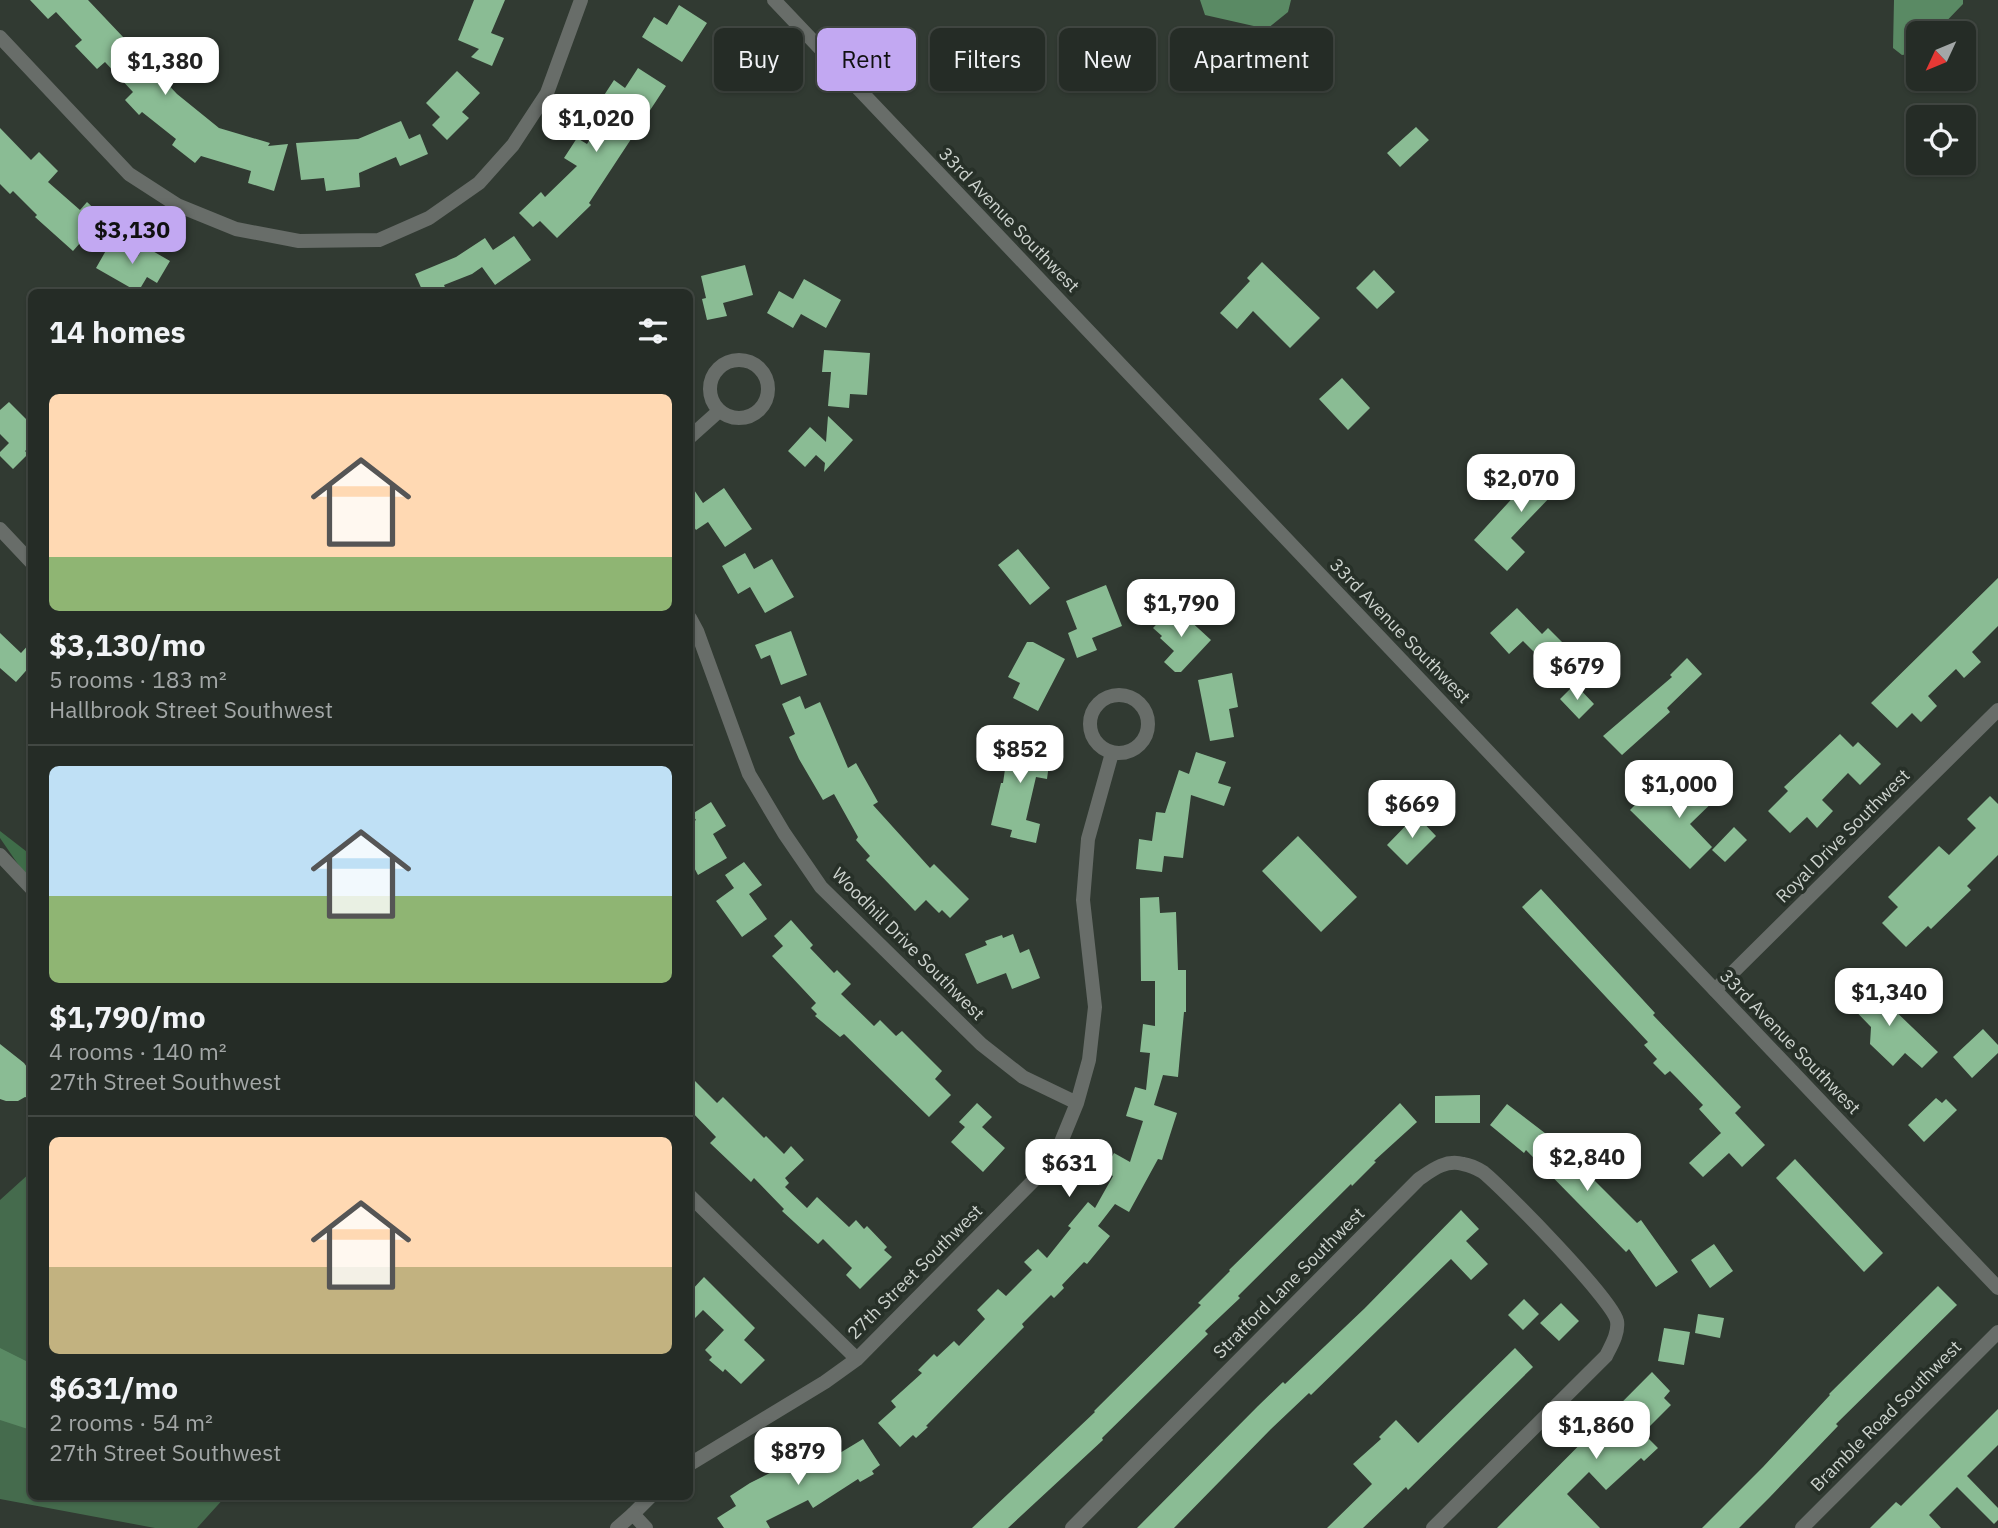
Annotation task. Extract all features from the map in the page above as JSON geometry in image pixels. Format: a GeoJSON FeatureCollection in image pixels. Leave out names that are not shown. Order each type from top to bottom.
{"type":"FeatureCollection","features":[{"type":"Feature","properties":{"kind":"street"},"geometry":{"type":"LineString","coordinates":[[0,37],[129,174],[177,205],[236,229],[299,241],[379,240],[429,218],[479,183],[513,145],[547,93],[581,0]]}},
{"type":"Feature","properties":{"kind":"street","name":"33rd Avenue Southwest"},"geometry":{"type":"LineString","coordinates":[[774,0],[1998,1288]]}},
{"type":"Feature","properties":{"kind":"street"},"geometry":{"type":"LineString","coordinates":[[734,360],[752,363],[760,368],[769,386],[764,405],[757,413],[738,419],[719,411],[710,395],[710,386],[718,369],[734,360]]}},
{"type":"Feature","properties":{"kind":"street"},"geometry":{"type":"LineString","coordinates":[[693,434],[719,411]]}},
{"type":"Feature","properties":{"kind":"street"},"geometry":{"type":"LineString","coordinates":[[0,529],[28,559]]}},
{"type":"Feature","properties":{"kind":"street","name":"Woodhill Drive Southwest"},"geometry":{"type":"LineString","coordinates":[[693,624],[749,774],[784,833],[821,887],[981,1044],[1023,1077],[1077,1103]]}},
{"type":"Feature","properties":{"kind":"street"},"geometry":{"type":"LineString","coordinates":[[1126,695],[1136,699],[1148,716],[1146,736],[1132,751],[1112,753],[1103,749],[1091,735],[1090,716],[1094,708],[1108,696],[1126,695]]}},
{"type":"Feature","properties":{"kind":"street","name":"Royal Drive Southwest"},"geometry":{"type":"LineString","coordinates":[[1715,990],[1998,710]]}},
{"type":"Feature","properties":{"kind":"street","name":"27th Street Southwest"},"geometry":{"type":"LineString","coordinates":[[693,1462],[825,1382],[857,1359],[1035,1179],[1059,1147],[1077,1103],[1089,1060],[1095,1007],[1083,900],[1088,839],[1112,753]]}},
{"type":"Feature","properties":{"kind":"street"},"geometry":{"type":"LineString","coordinates":[[0,855],[28,885]]}},
{"type":"Feature","properties":{"kind":"street","name":"Stratford Lane Southwest"},"geometry":{"type":"LineString","coordinates":[[1072,1528],[1419,1179],[1440,1165],[1460,1163],[1481,1171],[1602,1294],[1617,1320],[1615,1339],[1606,1356],[1433,1528]]}},
{"type":"Feature","properties":{"kind":"street"},"geometry":{"type":"LineString","coordinates":[[693,1199],[857,1359]]}},
{"type":"Feature","properties":{"kind":"street","name":"Bramble Road Southwest"},"geometry":{"type":"LineString","coordinates":[[1802,1528],[1998,1332]]}},
{"type":"Feature","properties":{"kind":"street"},"geometry":{"type":"LineString","coordinates":[[617,1528],[646,1500]]}},
{"type":"Feature","properties":{"kind":"street"},"geometry":{"type":"LineString","coordinates":[[633,1514],[646,1528]]}},
{"type":"Feature","properties":{"kind":"shaded area"},"geometry":{"type":"Polygon","coordinates":[[[1200,0],[1291,0],[1288,12],[1268,28],[1205,15],[1200,0]]]}},
{"type":"Feature","properties":{"kind":"shaded area"},"geometry":{"type":"Polygon","coordinates":[[[1894,0],[1963,0],[1963,4],[1947,21],[1906,21],[1906,54],[1902,55],[1893,48],[1894,0]]]}},
{"type":"Feature","properties":{"kind":"shaded area"},"geometry":{"type":"Polygon","coordinates":[[[0,831],[28,853],[28,879],[0,838],[0,831]]]}},
{"type":"Feature","properties":{"kind":"shaded area"},"geometry":{"type":"Polygon","coordinates":[[[28,1175],[28,1500],[222,1500],[197,1528],[155,1528],[0,1499],[0,1200],[28,1175]]]}},
{"type":"Feature","properties":{"kind":"shaded area"},"geometry":{"type":"Polygon","coordinates":[[[0,1348],[28,1365],[28,1429],[0,1420],[0,1348]]]}},
{"type":"Feature","properties":{"kind":"building"},"geometry":{"type":"Polygon","coordinates":[[[30,0],[88,0],[177,94],[219,128],[270,143],[268,146],[288,144],[274,191],[248,183],[251,171],[201,156],[195,163],[172,145],[176,139],[142,112],[139,115],[125,100],[133,92],[105,62],[97,69],[75,46],[82,40],[56,12],[48,19],[30,0]]]}},
{"type":"Feature","properties":{"kind":"building"},"geometry":{"type":"Polygon","coordinates":[[[474,0],[505,0],[491,33],[504,38],[492,66],[471,57],[479,49],[458,40],[474,0]]]}},
{"type":"Feature","properties":{"kind":"building"},"geometry":{"type":"Polygon","coordinates":[[[679,5],[707,23],[682,62],[642,37],[654,17],[667,25],[679,5]]]}},
{"type":"Feature","properties":{"kind":"building"},"geometry":{"type":"Polygon","coordinates":[[[638,68],[666,86],[589,203],[591,205],[557,238],[540,221],[533,227],[519,213],[541,192],[545,197],[577,166],[564,158],[577,138],[587,144],[607,113],[597,106],[614,80],[625,88],[638,68]]]}},
{"type":"Feature","properties":{"kind":"building"},"geometry":{"type":"Polygon","coordinates":[[[457,71],[480,93],[462,112],[469,118],[447,140],[432,125],[440,117],[426,103],[457,71]]]}},
{"type":"Feature","properties":{"kind":"building"},"geometry":{"type":"Polygon","coordinates":[[[401,121],[409,139],[420,134],[428,154],[400,166],[396,157],[359,173],[360,187],[326,191],[324,178],[301,180],[296,143],[358,139],[401,121]]]}},
{"type":"Feature","properties":{"kind":"building"},"geometry":{"type":"Polygon","coordinates":[[[1416,127],[1429,140],[1400,167],[1387,153],[1416,127]]]}},
{"type":"Feature","properties":{"kind":"building"},"geometry":{"type":"Polygon","coordinates":[[[0,128],[31,160],[39,152],[58,171],[48,182],[80,210],[87,202],[103,217],[73,251],[35,217],[37,215],[13,191],[10,194],[0,184],[0,128]]]}},
{"type":"Feature","properties":{"kind":"building"},"geometry":{"type":"Polygon","coordinates":[[[514,236],[531,260],[495,285],[482,267],[444,285],[446,289],[422,289],[415,274],[456,257],[485,238],[493,250],[514,236]]]}},
{"type":"Feature","properties":{"kind":"building"},"geometry":{"type":"Polygon","coordinates":[[[112,240],[138,256],[144,246],[170,261],[157,283],[147,277],[140,289],[133,289],[96,268],[112,240]]]}},
{"type":"Feature","properties":{"kind":"building"},"geometry":{"type":"Polygon","coordinates":[[[1262,262],[1320,318],[1290,348],[1253,311],[1237,329],[1220,313],[1250,281],[1247,278],[1262,262]]]}},
{"type":"Feature","properties":{"kind":"building"},"geometry":{"type":"Polygon","coordinates":[[[745,265],[753,295],[723,303],[727,316],[707,320],[702,299],[706,298],[701,276],[745,265]]]}},
{"type":"Feature","properties":{"kind":"building"},"geometry":{"type":"Polygon","coordinates":[[[1374,270],[1395,292],[1377,309],[1356,288],[1374,270]]]}},
{"type":"Feature","properties":{"kind":"building"},"geometry":{"type":"Polygon","coordinates":[[[804,279],[841,300],[826,328],[801,314],[793,328],[767,313],[779,291],[793,299],[804,279]]]}},
{"type":"Feature","properties":{"kind":"building"},"geometry":{"type":"Polygon","coordinates":[[[824,350],[870,353],[867,395],[850,394],[849,408],[828,406],[831,372],[822,372],[824,350]]]}},
{"type":"Feature","properties":{"kind":"building"},"geometry":{"type":"Polygon","coordinates":[[[1342,378],[1370,408],[1348,430],[1319,399],[1342,378]]]}},
{"type":"Feature","properties":{"kind":"building"},"geometry":{"type":"Polygon","coordinates":[[[9,402],[28,421],[28,448],[25,451],[28,454],[13,469],[0,456],[0,452],[9,443],[0,434],[0,410],[9,402]]]}},
{"type":"Feature","properties":{"kind":"building"},"geometry":{"type":"Polygon","coordinates":[[[828,416],[853,440],[824,472],[825,463],[816,455],[805,467],[788,451],[810,427],[826,442],[828,416]]]}},
{"type":"Feature","properties":{"kind":"building"},"geometry":{"type":"Polygon","coordinates":[[[1555,456],[1573,473],[1511,538],[1525,552],[1507,571],[1474,540],[1555,456]]]}},
{"type":"Feature","properties":{"kind":"building"},"geometry":{"type":"Polygon","coordinates":[[[693,488],[703,503],[724,488],[752,529],[725,547],[708,522],[696,530],[693,526],[693,488]]]}},
{"type":"Feature","properties":{"kind":"building"},"geometry":{"type":"Polygon","coordinates":[[[1018,549],[1050,588],[1030,605],[998,565],[1018,549]]]}},
{"type":"Feature","properties":{"kind":"building"},"geometry":{"type":"Polygon","coordinates":[[[745,553],[754,569],[772,559],[794,597],[765,613],[750,587],[738,594],[722,566],[745,553]]]}},
{"type":"Feature","properties":{"kind":"building"},"geometry":{"type":"Polygon","coordinates":[[[1998,578],[1998,626],[1972,652],[1981,662],[1964,678],[1956,669],[1928,696],[1937,706],[1921,722],[1912,713],[1897,728],[1871,703],[1998,578]]]}},
{"type":"Feature","properties":{"kind":"building"},"geometry":{"type":"Polygon","coordinates":[[[1106,585],[1122,626],[1092,638],[1097,650],[1077,658],[1068,633],[1077,629],[1066,601],[1106,585]]]}},
{"type":"Feature","properties":{"kind":"building"},"geometry":{"type":"Polygon","coordinates":[[[1174,606],[1211,640],[1181,672],[1175,672],[1164,662],[1174,651],[1153,628],[1174,606]]]}},
{"type":"Feature","properties":{"kind":"building"},"geometry":{"type":"Polygon","coordinates":[[[1517,608],[1542,634],[1548,628],[1564,644],[1545,663],[1523,641],[1509,654],[1490,633],[1517,608]]]}},
{"type":"Feature","properties":{"kind":"building"},"geometry":{"type":"Polygon","coordinates":[[[791,631],[807,675],[781,685],[770,655],[761,659],[755,645],[791,631]]]}},
{"type":"Feature","properties":{"kind":"building"},"geometry":{"type":"Polygon","coordinates":[[[0,633],[21,653],[28,645],[28,668],[16,682],[0,668],[0,633]]]}},
{"type":"Feature","properties":{"kind":"building"},"geometry":{"type":"Polygon","coordinates":[[[1027,642],[1033,642],[1065,659],[1038,711],[1013,698],[1020,683],[1008,677],[1027,642]]]}},
{"type":"Feature","properties":{"kind":"building"},"geometry":{"type":"Polygon","coordinates":[[[1687,658],[1702,674],[1667,708],[1670,712],[1622,755],[1603,736],[1672,677],[1670,675],[1687,658]]]}},
{"type":"Feature","properties":{"kind":"building"},"geometry":{"type":"Polygon","coordinates":[[[1232,673],[1238,707],[1229,709],[1234,737],[1210,741],[1198,680],[1232,673]]]}},
{"type":"Feature","properties":{"kind":"building"},"geometry":{"type":"Polygon","coordinates":[[[1575,684],[1594,704],[1579,719],[1560,699],[1575,684]]]}},
{"type":"Feature","properties":{"kind":"building"},"geometry":{"type":"Polygon","coordinates":[[[800,696],[805,709],[820,702],[848,768],[856,763],[878,802],[873,805],[930,868],[934,864],[969,899],[950,918],[942,910],[939,913],[926,900],[915,911],[866,860],[870,856],[856,840],[858,837],[834,794],[823,800],[789,737],[795,734],[782,704],[800,696]]]}},
{"type":"Feature","properties":{"kind":"building"},"geometry":{"type":"Polygon","coordinates":[[[1011,728],[1042,733],[1039,755],[1050,757],[1047,779],[1036,777],[1026,820],[1040,824],[1036,843],[1010,837],[1012,830],[991,825],[1003,783],[1011,728]]]}},
{"type":"Feature","properties":{"kind":"building"},"geometry":{"type":"Polygon","coordinates":[[[1840,734],[1853,747],[1858,742],[1881,764],[1860,785],[1848,773],[1822,800],[1833,811],[1817,828],[1807,817],[1790,833],[1768,811],[1788,791],[1784,787],[1840,734]]]}},
{"type":"Feature","properties":{"kind":"building"},"geometry":{"type":"Polygon","coordinates":[[[1196,752],[1226,762],[1218,783],[1231,787],[1224,806],[1191,795],[1183,858],[1164,856],[1162,872],[1136,869],[1139,839],[1152,841],[1156,812],[1165,813],[1179,770],[1189,774],[1196,752]]]}},
{"type":"Feature","properties":{"kind":"building"},"geometry":{"type":"Polygon","coordinates":[[[1707,775],[1723,792],[1690,824],[1712,847],[1690,869],[1630,810],[1653,787],[1673,808],[1707,775]]]}},
{"type":"Feature","properties":{"kind":"building"},"geometry":{"type":"Polygon","coordinates":[[[1990,796],[1998,804],[1998,855],[1967,886],[1971,890],[1931,929],[1928,926],[1906,947],[1882,923],[1898,907],[1888,897],[1939,846],[1949,855],[1976,828],[1967,819],[1990,796]]]}},
{"type":"Feature","properties":{"kind":"building"},"geometry":{"type":"Polygon","coordinates":[[[711,802],[726,826],[713,834],[727,858],[698,875],[693,866],[693,822],[696,820],[693,813],[711,802]]]}},
{"type":"Feature","properties":{"kind":"building"},"geometry":{"type":"Polygon","coordinates":[[[1416,815],[1436,836],[1407,865],[1387,845],[1416,815]]]}},
{"type":"Feature","properties":{"kind":"building"},"geometry":{"type":"Polygon","coordinates":[[[1734,827],[1747,840],[1725,862],[1712,850],[1734,827]]]}},
{"type":"Feature","properties":{"kind":"building"},"geometry":{"type":"Polygon","coordinates":[[[1298,836],[1357,897],[1321,932],[1262,871],[1298,836]]]}},
{"type":"Feature","properties":{"kind":"building"},"geometry":{"type":"Polygon","coordinates":[[[744,862],[762,885],[749,894],[767,919],[742,937],[716,901],[734,888],[725,875],[744,862]]]}},
{"type":"Feature","properties":{"kind":"building"},"geometry":{"type":"Polygon","coordinates":[[[1541,889],[1655,1013],[1653,1015],[1741,1107],[1735,1113],[1765,1145],[1742,1167],[1729,1153],[1703,1177],[1689,1163],[1721,1133],[1699,1109],[1703,1105],[1677,1078],[1670,1071],[1665,1075],[1653,1063],[1657,1059],[1644,1045],[1648,1042],[1522,907],[1541,889]]]}},
{"type":"Feature","properties":{"kind":"building"},"geometry":{"type":"Polygon","coordinates":[[[1159,897],[1160,913],[1176,912],[1178,970],[1186,970],[1186,1012],[1178,1077],[1163,1075],[1154,1105],[1177,1113],[1162,1160],[1158,1159],[1129,1212],[1115,1204],[1098,1226],[1110,1236],[1087,1264],[1084,1262],[1062,1285],[1064,1288],[1054,1298],[1051,1295],[1022,1324],[1024,1327],[926,1426],[928,1427],[916,1438],[913,1435],[900,1447],[878,1423],[896,1407],[891,1401],[922,1373],[918,1370],[934,1354],[937,1357],[954,1341],[959,1346],[985,1319],[977,1310],[998,1289],[1006,1296],[1032,1270],[1024,1262],[1038,1249],[1047,1258],[1088,1202],[1095,1208],[1113,1176],[1104,1171],[1114,1153],[1130,1162],[1143,1121],[1126,1116],[1135,1087],[1146,1090],[1150,1053],[1140,1052],[1143,1024],[1155,1026],[1155,981],[1141,981],[1140,898],[1159,897]]]}},
{"type":"Feature","properties":{"kind":"building"},"geometry":{"type":"Polygon","coordinates":[[[791,920],[813,945],[810,948],[834,973],[837,970],[851,984],[841,994],[874,1026],[880,1020],[896,1036],[902,1031],[942,1071],[935,1079],[951,1095],[929,1117],[844,1034],[840,1037],[815,1016],[817,1014],[811,1008],[816,1003],[772,956],[783,946],[774,936],[791,920]]]}},
{"type":"Feature","properties":{"kind":"building"},"geometry":{"type":"Polygon","coordinates":[[[1013,934],[1020,953],[1029,949],[1040,978],[1012,989],[1006,973],[977,984],[965,954],[987,945],[985,941],[1013,934]]]}},
{"type":"Feature","properties":{"kind":"building"},"geometry":{"type":"Polygon","coordinates":[[[1862,979],[1938,1052],[1922,1068],[1905,1053],[1893,1066],[1870,1044],[1871,1027],[1843,998],[1862,979]]]}},
{"type":"Feature","properties":{"kind":"building"},"geometry":{"type":"Polygon","coordinates":[[[1983,1029],[1998,1045],[1998,1053],[1972,1078],[1953,1057],[1983,1029]]]}},
{"type":"Feature","properties":{"kind":"building"},"geometry":{"type":"Polygon","coordinates":[[[0,1044],[28,1068],[28,1098],[18,1101],[0,1099],[0,1044]]]}},
{"type":"Feature","properties":{"kind":"building"},"geometry":{"type":"Polygon","coordinates":[[[693,1079],[717,1103],[723,1097],[784,1154],[791,1146],[804,1160],[785,1178],[789,1183],[785,1187],[807,1208],[817,1197],[849,1227],[856,1220],[864,1229],[867,1226],[887,1247],[884,1250],[892,1257],[860,1289],[846,1275],[852,1268],[823,1239],[818,1244],[782,1211],[784,1209],[754,1178],[751,1182],[710,1143],[716,1137],[693,1113],[693,1079]]]}},
{"type":"Feature","properties":{"kind":"building"},"geometry":{"type":"Polygon","coordinates":[[[1480,1095],[1480,1123],[1435,1123],[1435,1096],[1480,1095]]]}},
{"type":"Feature","properties":{"kind":"building"},"geometry":{"type":"Polygon","coordinates":[[[1936,1098],[1942,1103],[1946,1099],[1957,1110],[1924,1142],[1908,1125],[1936,1098]]]}},
{"type":"Feature","properties":{"kind":"building"},"geometry":{"type":"Polygon","coordinates":[[[977,1103],[992,1117],[982,1127],[1005,1148],[983,1172],[951,1142],[965,1127],[959,1122],[977,1103]]]}},
{"type":"Feature","properties":{"kind":"building"},"geometry":{"type":"Polygon","coordinates":[[[1400,1103],[1417,1122],[1238,1296],[1240,1298],[1205,1331],[1208,1334],[1102,1438],[1103,1440],[1008,1528],[972,1528],[1095,1412],[1201,1305],[1198,1303],[1229,1270],[1400,1103]]]}},
{"type":"Feature","properties":{"kind":"building"},"geometry":{"type":"Polygon","coordinates":[[[1507,1104],[1554,1140],[1637,1223],[1641,1220],[1678,1272],[1656,1287],[1629,1249],[1626,1252],[1526,1150],[1524,1153],[1490,1125],[1507,1104]]]}},
{"type":"Feature","properties":{"kind":"building"},"geometry":{"type":"Polygon","coordinates":[[[1795,1159],[1883,1253],[1864,1272],[1776,1178],[1795,1159]]]}},
{"type":"Feature","properties":{"kind":"building"},"geometry":{"type":"Polygon","coordinates":[[[1461,1210],[1479,1229],[1466,1241],[1488,1264],[1471,1280],[1451,1259],[1311,1395],[1309,1393],[1271,1429],[1174,1528],[1137,1528],[1258,1406],[1365,1308],[1461,1210]]]}},
{"type":"Feature","properties":{"kind":"building"},"geometry":{"type":"Polygon","coordinates":[[[1714,1244],[1733,1271],[1710,1288],[1691,1260],[1714,1244]]]}},
{"type":"Feature","properties":{"kind":"building"},"geometry":{"type":"Polygon","coordinates":[[[704,1277],[755,1328],[744,1340],[765,1360],[741,1384],[725,1369],[723,1372],[709,1360],[712,1357],[705,1350],[724,1330],[703,1310],[693,1320],[693,1289],[704,1277]]]}},
{"type":"Feature","properties":{"kind":"building"},"geometry":{"type":"Polygon","coordinates":[[[1938,1286],[1957,1305],[1836,1424],[1838,1426],[1769,1498],[1739,1528],[1702,1528],[1763,1467],[1829,1394],[1938,1286]]]}},
{"type":"Feature","properties":{"kind":"building"},"geometry":{"type":"Polygon","coordinates":[[[1524,1299],[1539,1314],[1523,1330],[1508,1315],[1524,1299]]]}},
{"type":"Feature","properties":{"kind":"building"},"geometry":{"type":"Polygon","coordinates":[[[1561,1303],[1579,1321],[1559,1341],[1540,1323],[1561,1303]]]}},
{"type":"Feature","properties":{"kind":"building"},"geometry":{"type":"Polygon","coordinates":[[[1698,1314],[1724,1318],[1720,1338],[1695,1333],[1698,1314]]]}},
{"type":"Feature","properties":{"kind":"building"},"geometry":{"type":"Polygon","coordinates":[[[1664,1328],[1690,1332],[1684,1365],[1658,1361],[1664,1328]]]}},
{"type":"Feature","properties":{"kind":"building"},"geometry":{"type":"Polygon","coordinates":[[[1515,1348],[1533,1367],[1408,1490],[1406,1487],[1363,1528],[1327,1528],[1372,1484],[1353,1464],[1381,1439],[1379,1437],[1396,1420],[1418,1443],[1515,1348]]]}},
{"type":"Feature","properties":{"kind":"building"},"geometry":{"type":"Polygon","coordinates":[[[1652,1372],[1670,1391],[1664,1398],[1671,1405],[1643,1433],[1658,1448],[1644,1461],[1641,1458],[1606,1490],[1589,1472],[1567,1494],[1600,1528],[1497,1528],[1652,1372]]]}},
{"type":"Feature","properties":{"kind":"building"},"geometry":{"type":"Polygon","coordinates":[[[1998,1409],[1998,1445],[1967,1476],[1998,1508],[1998,1520],[1994,1524],[1957,1487],[1929,1515],[1941,1528],[1870,1528],[1896,1502],[1901,1506],[1998,1409]]]}},
{"type":"Feature","properties":{"kind":"building"},"geometry":{"type":"Polygon","coordinates":[[[863,1439],[880,1465],[872,1471],[874,1474],[860,1482],[858,1479],[813,1508],[808,1500],[766,1521],[770,1528],[724,1528],[717,1518],[736,1506],[730,1496],[750,1483],[807,1454],[815,1468],[863,1439]]]}}]}
